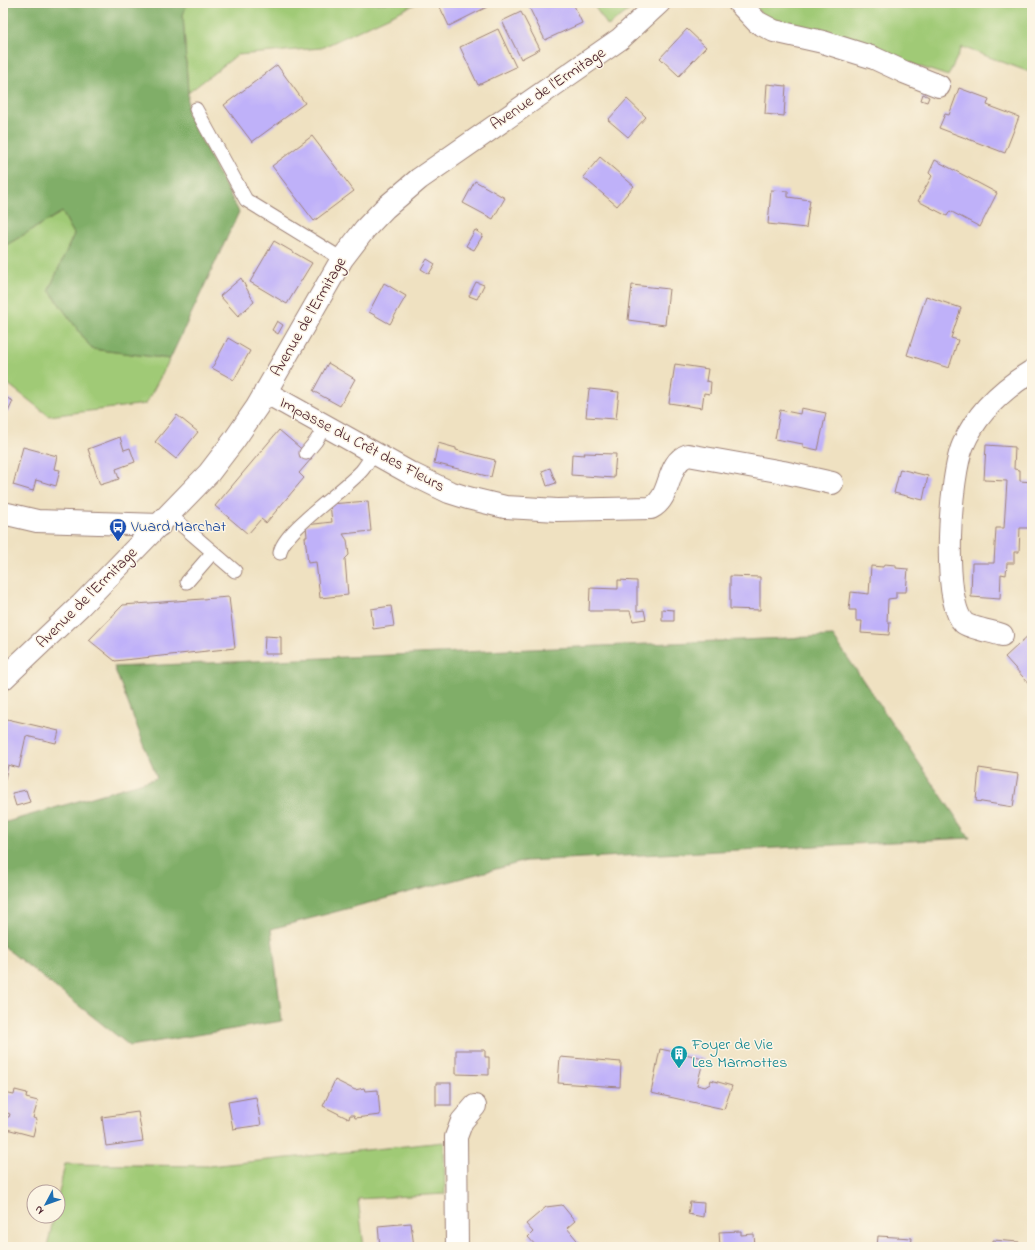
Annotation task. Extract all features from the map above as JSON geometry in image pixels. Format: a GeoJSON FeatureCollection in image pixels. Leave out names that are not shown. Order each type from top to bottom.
{"type":"FeatureCollection","features":[{"type":"Feature","properties":{"kind":"street","name":"Avenue de l'Ermitage"},"geometry":{"type":"LineString","coordinates":[[3,679],[81,605],[165,520],[222,456],[265,392],[342,259],[365,229],[406,189],[486,131],[602,53],[637,25],[658,3]]}},
{"type":"Feature","properties":{"kind":"street"},"geometry":{"type":"LineString","coordinates":[[739,3],[757,22],[774,31],[823,42],[874,58],[939,86]]}},
{"type":"Feature","properties":{"kind":"street"},"geometry":{"type":"LineString","coordinates":[[1002,635],[965,624],[956,611],[951,589],[950,531],[955,473],[962,446],[981,413],[1016,381],[1032,371]]}},
{"type":"Feature","properties":{"kind":"street","name":"Impasse du Crêt des Fleurs"},"geometry":{"type":"LineString","coordinates":[[265,392],[373,453],[450,492],[486,503],[524,508],[557,510],[651,508],[657,506],[664,496],[679,460],[688,454],[832,483]]}},
{"type":"Feature","properties":{"kind":"street"},"geometry":{"type":"LineString","coordinates":[[3,513],[37,521],[165,520]]}},
{"type":"Feature","properties":{"kind":"street"},"geometry":{"type":"LineString","coordinates":[[457,1247],[456,1137],[462,1121],[475,1106]]}},
{"type":"Feature","properties":{"kind":"lane"},"geometry":{"type":"LineString","coordinates":[[196,109],[246,200],[253,206],[342,259]]}},
{"type":"Feature","properties":{"kind":"lane"},"geometry":{"type":"LineString","coordinates":[[306,453],[325,426]]}},
{"type":"Feature","properties":{"kind":"lane"},"geometry":{"type":"LineString","coordinates":[[280,553],[283,544],[300,526],[360,473],[373,453]]}},
{"type":"Feature","properties":{"kind":"lane"},"geometry":{"type":"LineString","coordinates":[[165,520],[213,552],[235,571]]}},
{"type":"Feature","properties":{"kind":"lane"},"geometry":{"type":"LineString","coordinates":[[188,582],[213,552]]}},
{"type":"Feature","properties":{"kind":"green space"},"geometry":{"type":"Polygon","coordinates":[[[3,3],[187,3],[183,15],[188,93],[187,113],[239,212],[170,359],[92,349],[49,290],[74,234],[62,212],[3,247],[3,3]]]}},
{"type":"Feature","properties":{"kind":"green space"},"geometry":{"type":"Polygon","coordinates":[[[187,3],[418,3],[321,48],[237,55],[188,93],[183,15],[187,3]]]}},
{"type":"Feature","properties":{"kind":"green space"},"geometry":{"type":"Polygon","coordinates":[[[592,3],[639,3],[608,26],[592,3]]]}},
{"type":"Feature","properties":{"kind":"green space"},"geometry":{"type":"Polygon","coordinates":[[[753,3],[1032,3],[1032,73],[962,47],[948,76],[821,34],[767,22],[753,3]]]}},
{"type":"Feature","properties":{"kind":"green space"},"geometry":{"type":"Polygon","coordinates":[[[62,212],[74,234],[49,290],[92,349],[170,359],[146,404],[49,416],[3,380],[3,247],[62,212]]]}},
{"type":"Feature","properties":{"kind":"green space"},"geometry":{"type":"Polygon","coordinates":[[[833,636],[970,838],[526,861],[271,929],[282,1021],[130,1046],[3,946],[3,823],[157,778],[114,667],[833,636]]]}},
{"type":"Feature","properties":{"kind":"green space"},"geometry":{"type":"Polygon","coordinates":[[[444,1142],[445,1194],[358,1199],[364,1247],[47,1247],[52,1224],[66,1224],[66,1184],[61,1184],[65,1164],[209,1166],[444,1142]]]}},
{"type":"Feature","properties":{"kind":"building"},"geometry":{"type":"Polygon","coordinates":[[[438,3],[485,3],[487,7],[449,26],[438,3]]]}},
{"type":"Feature","properties":{"kind":"building"},"geometry":{"type":"Polygon","coordinates":[[[527,3],[573,3],[582,23],[545,40],[527,3]]]}},
{"type":"Feature","properties":{"kind":"building"},"geometry":{"type":"Polygon","coordinates":[[[521,12],[540,49],[521,59],[502,21],[521,12]]]}},
{"type":"Feature","properties":{"kind":"building"},"geometry":{"type":"Polygon","coordinates":[[[498,29],[516,67],[478,85],[460,47],[498,29]]]}},
{"type":"Feature","properties":{"kind":"building"},"geometry":{"type":"Polygon","coordinates":[[[687,29],[706,47],[679,76],[660,58],[687,29]]]}},
{"type":"Feature","properties":{"kind":"building"},"geometry":{"type":"Polygon","coordinates":[[[277,65],[305,103],[252,142],[224,105],[277,65]]]}},
{"type":"Feature","properties":{"kind":"building"},"geometry":{"type":"Polygon","coordinates":[[[767,84],[786,86],[784,116],[765,114],[767,84]]]}},
{"type":"Feature","properties":{"kind":"building"},"geometry":{"type":"Polygon","coordinates":[[[959,88],[989,99],[987,105],[1019,117],[1005,153],[939,128],[945,114],[949,115],[959,88]]]}},
{"type":"Feature","properties":{"kind":"building"},"geometry":{"type":"Polygon","coordinates":[[[923,94],[929,97],[927,102],[921,100],[923,94]]]}},
{"type":"Feature","properties":{"kind":"building"},"geometry":{"type":"Polygon","coordinates":[[[627,99],[646,117],[628,137],[608,120],[627,99]]]}},
{"type":"Feature","properties":{"kind":"building"},"geometry":{"type":"Polygon","coordinates":[[[312,136],[354,191],[314,221],[272,166],[312,136]]]}},
{"type":"Feature","properties":{"kind":"building"},"geometry":{"type":"Polygon","coordinates":[[[600,157],[634,186],[617,206],[583,177],[600,157]]]}},
{"type":"Feature","properties":{"kind":"building"},"geometry":{"type":"Polygon","coordinates":[[[935,160],[997,193],[980,227],[950,211],[947,216],[918,201],[932,176],[929,173],[935,160]]]}},
{"type":"Feature","properties":{"kind":"building"},"geometry":{"type":"Polygon","coordinates":[[[475,181],[505,198],[493,219],[463,203],[475,181]]]}},
{"type":"Feature","properties":{"kind":"building"},"geometry":{"type":"Polygon","coordinates":[[[771,190],[788,191],[788,197],[810,200],[806,228],[768,224],[771,190]]]}},
{"type":"Feature","properties":{"kind":"building"},"geometry":{"type":"Polygon","coordinates":[[[475,230],[483,235],[474,250],[466,246],[475,230]]]}},
{"type":"Feature","properties":{"kind":"building"},"geometry":{"type":"Polygon","coordinates":[[[274,241],[312,263],[287,304],[250,282],[274,241]]]}},
{"type":"Feature","properties":{"kind":"building"},"geometry":{"type":"Polygon","coordinates":[[[427,259],[435,264],[429,274],[421,269],[427,259]]]}},
{"type":"Feature","properties":{"kind":"building"},"geometry":{"type":"Polygon","coordinates":[[[241,278],[254,302],[238,316],[220,296],[241,278]]]}},
{"type":"Feature","properties":{"kind":"building"},"geometry":{"type":"Polygon","coordinates":[[[476,282],[484,285],[477,299],[469,296],[476,282]]]}},
{"type":"Feature","properties":{"kind":"building"},"geometry":{"type":"Polygon","coordinates":[[[384,283],[406,296],[390,324],[369,312],[384,283]]]}},
{"type":"Feature","properties":{"kind":"building"},"geometry":{"type":"Polygon","coordinates":[[[632,285],[669,289],[665,325],[628,320],[632,285]]]}},
{"type":"Feature","properties":{"kind":"building"},"geometry":{"type":"Polygon","coordinates":[[[926,296],[961,308],[951,338],[958,340],[949,368],[907,355],[926,296]]]}},
{"type":"Feature","properties":{"kind":"building"},"geometry":{"type":"Polygon","coordinates":[[[277,321],[283,325],[278,334],[272,330],[277,321]]]}},
{"type":"Feature","properties":{"kind":"building"},"geometry":{"type":"Polygon","coordinates":[[[228,338],[250,351],[234,380],[212,368],[228,338]]]}},
{"type":"Feature","properties":{"kind":"building"},"geometry":{"type":"Polygon","coordinates":[[[328,363],[355,379],[340,406],[313,391],[328,363]]]}},
{"type":"Feature","properties":{"kind":"building"},"geometry":{"type":"Polygon","coordinates":[[[675,364],[708,369],[706,381],[711,382],[710,394],[704,393],[702,408],[669,403],[675,364]]]}},
{"type":"Feature","properties":{"kind":"building"},"geometry":{"type":"Polygon","coordinates":[[[589,389],[619,392],[616,419],[586,417],[589,389]]]}},
{"type":"Feature","properties":{"kind":"building"},"geometry":{"type":"Polygon","coordinates":[[[3,396],[13,401],[8,412],[3,410],[3,396]]]}},
{"type":"Feature","properties":{"kind":"building"},"geometry":{"type":"Polygon","coordinates":[[[801,408],[826,413],[818,450],[803,447],[803,444],[775,439],[780,410],[800,414],[801,408]]]}},
{"type":"Feature","properties":{"kind":"building"},"geometry":{"type":"Polygon","coordinates":[[[177,415],[198,432],[176,459],[155,442],[177,415]]]}},
{"type":"Feature","properties":{"kind":"building"},"geometry":{"type":"Polygon","coordinates":[[[279,430],[312,458],[299,473],[304,478],[266,523],[261,519],[248,534],[215,506],[279,430]]]}},
{"type":"Feature","properties":{"kind":"building"},"geometry":{"type":"Polygon","coordinates":[[[120,437],[124,450],[130,448],[135,462],[116,469],[119,479],[100,485],[88,449],[120,437]]]}},
{"type":"Feature","properties":{"kind":"building"},"geometry":{"type":"Polygon","coordinates":[[[438,443],[456,448],[456,450],[495,460],[491,477],[434,463],[438,443]]]}},
{"type":"Feature","properties":{"kind":"building"},"geometry":{"type":"Polygon","coordinates":[[[986,445],[1015,447],[1014,469],[1020,470],[1020,481],[1032,482],[1030,528],[1020,528],[1019,552],[1014,552],[1014,563],[1007,563],[1006,575],[1001,574],[1000,599],[971,597],[972,563],[994,563],[996,528],[1004,528],[1007,481],[984,480],[986,445]]]}},
{"type":"Feature","properties":{"kind":"building"},"geometry":{"type":"Polygon","coordinates":[[[23,447],[57,456],[54,469],[60,470],[56,486],[36,480],[33,491],[13,485],[23,447]]]}},
{"type":"Feature","properties":{"kind":"building"},"geometry":{"type":"Polygon","coordinates":[[[584,453],[616,454],[614,478],[571,475],[572,454],[585,455],[584,453]]]}},
{"type":"Feature","properties":{"kind":"building"},"geometry":{"type":"Polygon","coordinates":[[[550,468],[556,483],[547,486],[542,471],[550,468]]]}},
{"type":"Feature","properties":{"kind":"building"},"geometry":{"type":"Polygon","coordinates":[[[900,469],[928,476],[923,500],[894,493],[900,469]]]}},
{"type":"Feature","properties":{"kind":"building"},"geometry":{"type":"Polygon","coordinates":[[[368,501],[371,531],[343,534],[347,540],[349,555],[345,559],[348,595],[320,598],[316,562],[308,563],[305,537],[307,537],[306,525],[332,522],[330,504],[368,501]]]}},
{"type":"Feature","properties":{"kind":"building"},"geometry":{"type":"Polygon","coordinates":[[[884,564],[896,565],[896,568],[908,569],[906,592],[896,592],[896,598],[888,599],[887,622],[890,622],[889,635],[861,633],[862,621],[856,621],[856,610],[849,610],[851,592],[869,594],[871,566],[883,567],[884,564]]]}},
{"type":"Feature","properties":{"kind":"building"},"geometry":{"type":"Polygon","coordinates":[[[730,576],[760,577],[760,610],[730,609],[730,576]]]}},
{"type":"Feature","properties":{"kind":"building"},"geometry":{"type":"Polygon","coordinates":[[[618,580],[637,581],[637,611],[644,610],[646,619],[633,621],[630,611],[589,611],[590,588],[618,589],[618,580]]]}},
{"type":"Feature","properties":{"kind":"building"},"geometry":{"type":"Polygon","coordinates":[[[229,597],[235,648],[115,661],[89,640],[123,605],[229,597]]]}},
{"type":"Feature","properties":{"kind":"building"},"geometry":{"type":"Polygon","coordinates":[[[391,606],[394,626],[373,629],[371,609],[391,606]]]}},
{"type":"Feature","properties":{"kind":"building"},"geometry":{"type":"Polygon","coordinates":[[[662,609],[674,610],[674,621],[662,621],[662,609]]]}},
{"type":"Feature","properties":{"kind":"building"},"geometry":{"type":"Polygon","coordinates":[[[1032,632],[1032,687],[1005,657],[1032,632]]]}},
{"type":"Feature","properties":{"kind":"building"},"geometry":{"type":"Polygon","coordinates":[[[265,636],[281,637],[281,654],[264,654],[265,636]]]}},
{"type":"Feature","properties":{"kind":"building"},"geometry":{"type":"Polygon","coordinates":[[[3,718],[59,731],[56,743],[26,736],[19,768],[8,765],[5,779],[3,778],[3,718]]]}},
{"type":"Feature","properties":{"kind":"building"},"geometry":{"type":"Polygon","coordinates":[[[979,768],[1018,774],[1013,807],[976,801],[979,768]]]}},
{"type":"Feature","properties":{"kind":"building"},"geometry":{"type":"Polygon","coordinates":[[[26,790],[30,802],[16,806],[12,793],[26,790]]]}},
{"type":"Feature","properties":{"kind":"building"},"geometry":{"type":"Polygon","coordinates":[[[1031,837],[1032,850],[1029,850],[1031,837]]]}},
{"type":"Feature","properties":{"kind":"building","name":"Foyer de Vie Les Marmottes"},"geometry":{"type":"Polygon","coordinates":[[[660,1049],[704,1058],[697,1085],[705,1087],[710,1084],[711,1080],[732,1086],[724,1109],[651,1093],[660,1049]]]}},
{"type":"Feature","properties":{"kind":"building"},"geometry":{"type":"Polygon","coordinates":[[[456,1050],[485,1050],[485,1057],[489,1057],[489,1075],[456,1074],[456,1050]]]}},
{"type":"Feature","properties":{"kind":"building"},"geometry":{"type":"Polygon","coordinates":[[[560,1057],[621,1062],[620,1087],[558,1083],[560,1057]]]}},
{"type":"Feature","properties":{"kind":"building"},"geometry":{"type":"Polygon","coordinates":[[[335,1080],[355,1090],[364,1088],[365,1091],[378,1090],[380,1115],[355,1118],[354,1115],[350,1115],[349,1119],[323,1106],[335,1080]]]}},
{"type":"Feature","properties":{"kind":"building"},"geometry":{"type":"Polygon","coordinates":[[[436,1083],[451,1083],[451,1105],[436,1105],[436,1083]]]}},
{"type":"Feature","properties":{"kind":"building"},"geometry":{"type":"Polygon","coordinates":[[[15,1090],[27,1093],[26,1098],[38,1101],[33,1118],[37,1119],[33,1136],[3,1128],[5,1117],[9,1117],[10,1114],[3,1111],[3,1093],[14,1095],[15,1090]]]}},
{"type":"Feature","properties":{"kind":"building"},"geometry":{"type":"Polygon","coordinates":[[[256,1097],[261,1125],[233,1129],[228,1102],[256,1097]]]}},
{"type":"Feature","properties":{"kind":"building"},"geometry":{"type":"Polygon","coordinates":[[[138,1112],[143,1141],[106,1146],[102,1117],[138,1112]]]}},
{"type":"Feature","properties":{"kind":"building"},"geometry":{"type":"Polygon","coordinates":[[[690,1202],[704,1203],[703,1217],[688,1214],[690,1202]]]}},
{"type":"Feature","properties":{"kind":"building"},"geometry":{"type":"Polygon","coordinates":[[[562,1205],[575,1221],[567,1228],[581,1245],[579,1247],[537,1247],[528,1237],[533,1232],[526,1224],[546,1207],[562,1205]]]}},
{"type":"Feature","properties":{"kind":"building"},"geometry":{"type":"Polygon","coordinates":[[[411,1223],[414,1247],[380,1247],[378,1226],[411,1223]]]}},
{"type":"Feature","properties":{"kind":"building"},"geometry":{"type":"Polygon","coordinates":[[[741,1231],[741,1235],[754,1234],[755,1247],[720,1247],[719,1232],[741,1231]]]}},
{"type":"Feature","properties":{"kind":"building"},"geometry":{"type":"Polygon","coordinates":[[[878,1236],[912,1238],[911,1247],[877,1247],[878,1236]]]}},
{"type":"Feature","properties":{"kind":"building"},"geometry":{"type":"Polygon","coordinates":[[[993,1240],[1019,1242],[1018,1247],[993,1247],[993,1240]]]}},
{"type":"Feature","properties":{"kind":"place","name":"Vuard Marchat"},"geometry":{"type":"Point","coordinates":[118,542]}},
{"type":"Feature","properties":{"kind":"place","name":"Foyer de Vie Les Marmottes"},"geometry":{"type":"Point","coordinates":[679,1069]}}]}
